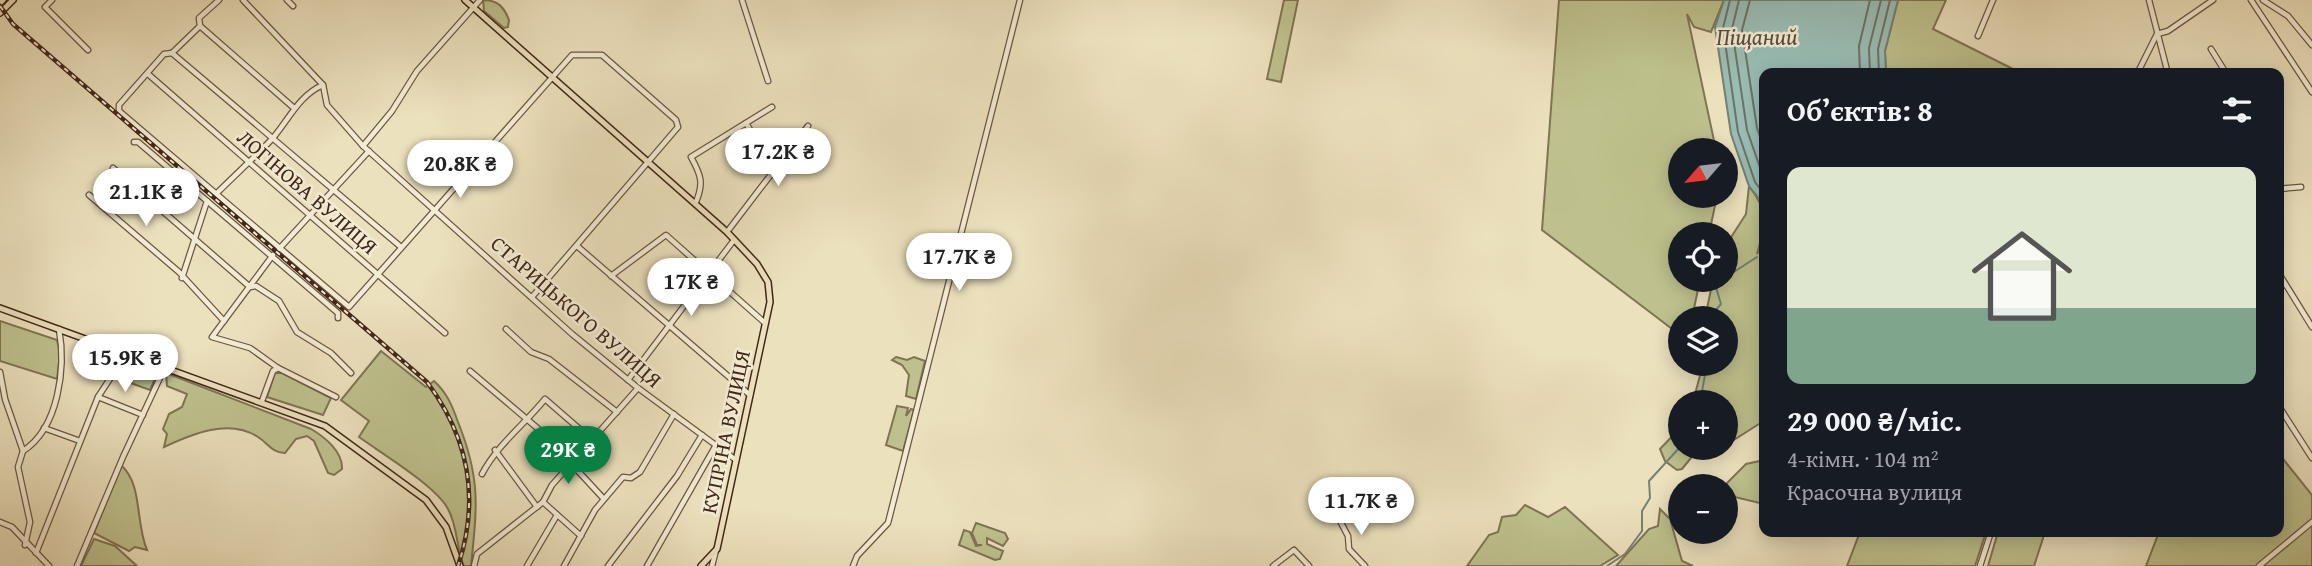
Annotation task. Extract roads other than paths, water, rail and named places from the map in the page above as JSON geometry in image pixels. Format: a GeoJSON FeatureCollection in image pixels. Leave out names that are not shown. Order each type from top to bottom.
{"type":"FeatureCollection","features":[{"type":"Feature","properties":{"kind":"main road"},"geometry":{"type":"LineString","coordinates":[[0,13],[13,0]]}},
{"type":"Feature","properties":{"kind":"main road","name":"КУПРІНА ВУЛИЦЯ"},"geometry":{"type":"LineString","coordinates":[[465,0],[696,202],[727,232],[768,282],[770,302],[766,324],[717,549]]}},
{"type":"Feature","properties":{"kind":"main road"},"geometry":{"type":"LineString","coordinates":[[0,308],[325,426],[426,500],[446,527],[460,566]]}},
{"type":"Feature","properties":{"kind":"main road"},"geometry":{"type":"LineString","coordinates":[[701,566],[717,549]]}},
{"type":"Feature","properties":{"kind":"street"},"geometry":{"type":"LineString","coordinates":[[52,0],[45,7],[88,50]]}},
{"type":"Feature","properties":{"kind":"street"},"geometry":{"type":"LineString","coordinates":[[219,0],[199,18],[200,26],[295,108]]}},
{"type":"Feature","properties":{"kind":"street","name":"СТАРИЦЬКОГО ВУЛИЦЯ"},"geometry":{"type":"LineString","coordinates":[[243,0],[323,85],[327,105],[363,146],[628,380],[737,460]]}},
{"type":"Feature","properties":{"kind":"street"},"geometry":{"type":"LineString","coordinates":[[287,0],[293,6]]}},
{"type":"Feature","properties":{"kind":"street"},"geometry":{"type":"LineString","coordinates":[[363,146],[392,111],[417,71],[480,0]]}},
{"type":"Feature","properties":{"kind":"street"},"geometry":{"type":"LineString","coordinates":[[742,0],[768,82]]}},
{"type":"Feature","properties":{"kind":"street"},"geometry":{"type":"LineString","coordinates":[[853,566],[857,556],[888,523],[1020,0]]}},
{"type":"Feature","properties":{"kind":"street"},"geometry":{"type":"LineString","coordinates":[[1978,36],[1993,0]]}},
{"type":"Feature","properties":{"kind":"street"},"geometry":{"type":"LineString","coordinates":[[2149,0],[2166,68]]}},
{"type":"Feature","properties":{"kind":"street"},"geometry":{"type":"LineString","coordinates":[[2140,68],[2157,34],[2168,31],[2213,0]]}},
{"type":"Feature","properties":{"kind":"street"},"geometry":{"type":"LineString","coordinates":[[2252,0],[2312,92]]}},
{"type":"Feature","properties":{"kind":"street"},"geometry":{"type":"LineString","coordinates":[[2263,0],[2288,16],[2312,45]]}},
{"type":"Feature","properties":{"kind":"street"},"geometry":{"type":"LineString","coordinates":[[200,26],[172,53],[164,54],[118,108],[349,307],[572,55],[602,55],[676,120],[678,127],[532,296]]}},
{"type":"Feature","properties":{"kind":"street"},"geometry":{"type":"LineString","coordinates":[[2211,49],[2222,68]]}},
{"type":"Feature","properties":{"kind":"street"},"geometry":{"type":"LineString","coordinates":[[172,53],[401,247]]}},
{"type":"Feature","properties":{"kind":"street","name":"ЛОГІНОВА ВУЛИЦЯ"},"geometry":{"type":"LineString","coordinates":[[148,75],[445,333]]}},
{"type":"Feature","properties":{"kind":"street"},"geometry":{"type":"LineString","coordinates":[[217,193],[273,138],[295,108],[314,89],[323,85]]}},
{"type":"Feature","properties":{"kind":"street"},"geometry":{"type":"LineString","coordinates":[[696,202],[702,187],[702,177],[691,157],[772,107]]}},
{"type":"Feature","properties":{"kind":"street"},"geometry":{"type":"LineString","coordinates":[[746,123],[760,147],[778,165]]}},
{"type":"Feature","properties":{"kind":"street"},"geometry":{"type":"LineString","coordinates":[[727,232],[808,126]]}},
{"type":"Feature","properties":{"kind":"street"},"geometry":{"type":"LineString","coordinates":[[134,142],[138,142],[273,255],[338,313],[338,318]]}},
{"type":"Feature","properties":{"kind":"street"},"geometry":{"type":"LineString","coordinates":[[279,249],[369,151]]}},
{"type":"Feature","properties":{"kind":"street"},"geometry":{"type":"LineString","coordinates":[[113,168],[250,287]]}},
{"type":"Feature","properties":{"kind":"street"},"geometry":{"type":"LineString","coordinates":[[2284,188],[2301,187]]}},
{"type":"Feature","properties":{"kind":"street"},"geometry":{"type":"LineString","coordinates":[[89,195],[182,278],[224,321]]}},
{"type":"Feature","properties":{"kind":"street"},"geometry":{"type":"LineString","coordinates":[[182,278],[207,201]]}},
{"type":"Feature","properties":{"kind":"street"},"geometry":{"type":"LineString","coordinates":[[611,276],[666,235],[766,324]]}},
{"type":"Feature","properties":{"kind":"street"},"geometry":{"type":"LineString","coordinates":[[628,380],[734,240]]}},
{"type":"Feature","properties":{"kind":"street"},"geometry":{"type":"LineString","coordinates":[[577,246],[750,396]]}},
{"type":"Feature","properties":{"kind":"street"},"geometry":{"type":"LineString","coordinates":[[273,255],[212,337],[250,348],[278,368],[335,397]]}},
{"type":"Feature","properties":{"kind":"street"},"geometry":{"type":"LineString","coordinates":[[2284,282],[2312,327]]}},
{"type":"Feature","properties":{"kind":"street"},"geometry":{"type":"LineString","coordinates":[[250,287],[256,286],[279,301],[297,332],[331,353],[351,373]]}},
{"type":"Feature","properties":{"kind":"street"},"geometry":{"type":"LineString","coordinates":[[23,451],[37,442],[61,383],[64,354],[59,329]]}},
{"type":"Feature","properties":{"kind":"street"},"geometry":{"type":"LineString","coordinates":[[506,329],[531,352],[549,359],[617,412]]}},
{"type":"Feature","properties":{"kind":"street"},"geometry":{"type":"LineString","coordinates":[[36,553],[98,397],[126,354]]}},
{"type":"Feature","properties":{"kind":"street"},"geometry":{"type":"LineString","coordinates":[[77,566],[166,367]]}},
{"type":"Feature","properties":{"kind":"street"},"geometry":{"type":"LineString","coordinates":[[262,401],[273,371],[278,368]]}},
{"type":"Feature","properties":{"kind":"street"},"geometry":{"type":"LineString","coordinates":[[470,371],[526,422],[542,432],[603,498]]}},
{"type":"Feature","properties":{"kind":"street"},"geometry":{"type":"LineString","coordinates":[[0,372],[5,399],[23,451],[18,467],[30,522],[25,545]]}},
{"type":"Feature","properties":{"kind":"street"},"geometry":{"type":"LineString","coordinates":[[474,566],[477,554],[542,502],[552,485],[638,388]]}},
{"type":"Feature","properties":{"kind":"street"},"geometry":{"type":"LineString","coordinates":[[98,397],[143,415]]}},
{"type":"Feature","properties":{"kind":"street"},"geometry":{"type":"LineString","coordinates":[[482,474],[495,450],[526,422],[545,399],[591,439]]}},
{"type":"Feature","properties":{"kind":"street"},"geometry":{"type":"LineString","coordinates":[[564,566],[603,498],[623,477],[631,478],[640,472],[674,414]]}},
{"type":"Feature","properties":{"kind":"street"},"geometry":{"type":"LineString","coordinates":[[2284,414],[2312,458]]}},
{"type":"Feature","properties":{"kind":"street"},"geometry":{"type":"LineString","coordinates":[[44,428],[80,442]]}},
{"type":"Feature","properties":{"kind":"street"},"geometry":{"type":"LineString","coordinates":[[608,566],[677,476],[702,435]]}},
{"type":"Feature","properties":{"kind":"street"},"geometry":{"type":"LineString","coordinates":[[647,566],[716,445]]}},
{"type":"Feature","properties":{"kind":"street"},"geometry":{"type":"LineString","coordinates":[[495,450],[537,506]]}},
{"type":"Feature","properties":{"kind":"street"},"geometry":{"type":"LineString","coordinates":[[542,502],[581,536]]}},
{"type":"Feature","properties":{"kind":"street"},"geometry":{"type":"LineString","coordinates":[[527,566],[556,514]]}},
{"type":"Feature","properties":{"kind":"street"},"geometry":{"type":"LineString","coordinates":[[1339,519],[1348,536],[1349,549],[1365,566]]}},
{"type":"Feature","properties":{"kind":"street"},"geometry":{"type":"LineString","coordinates":[[0,522],[12,527],[25,545],[50,566]]}},
{"type":"Feature","properties":{"kind":"street"},"geometry":{"type":"LineString","coordinates":[[2259,566],[2312,522]]}},
{"type":"Feature","properties":{"kind":"street"},"geometry":{"type":"LineString","coordinates":[[1980,566],[1989,537]]}},
{"type":"Feature","properties":{"kind":"street","name":"КУПРІНА ВУЛИЦЯ"},"geometry":{"type":"LineString","coordinates":[[712,566],[717,549]]}},
{"type":"Feature","properties":{"kind":"street"},"geometry":{"type":"LineString","coordinates":[[1273,566],[1290,551],[1299,554],[1309,566]]}},
{"type":"Feature","properties":{"kind":"water","name":"Піщаний"},"geometry":{"type":"Polygon","coordinates":[[[1724,0],[1898,0],[1885,51],[1886,68],[1759,68],[1759,199],[1749,186],[1738,154],[1738,138],[1732,138],[1715,27],[1724,0]]]}},
{"type":"Feature","properties":{"kind":"waterway"},"geometry":{"type":"LineString","coordinates":[[1738,269],[1757,257]]}},
{"type":"Feature","properties":{"kind":"waterway"},"geometry":{"type":"LineString","coordinates":[[1717,292],[1719,306]]}},
{"type":"Feature","properties":{"kind":"waterway"},"geometry":{"type":"LineString","coordinates":[[1702,390],[1705,376]]}},
{"type":"Feature","properties":{"kind":"waterway"},"geometry":{"type":"LineString","coordinates":[[1607,566],[1625,554],[1642,531],[1642,511],[1650,498],[1649,481],[1668,460]]}},
{"type":"Feature","properties":{"kind":"railway"},"geometry":{"type":"LineString","coordinates":[[0,6],[13,24],[427,382],[453,425],[466,470],[468,517],[458,566]]}}]}
